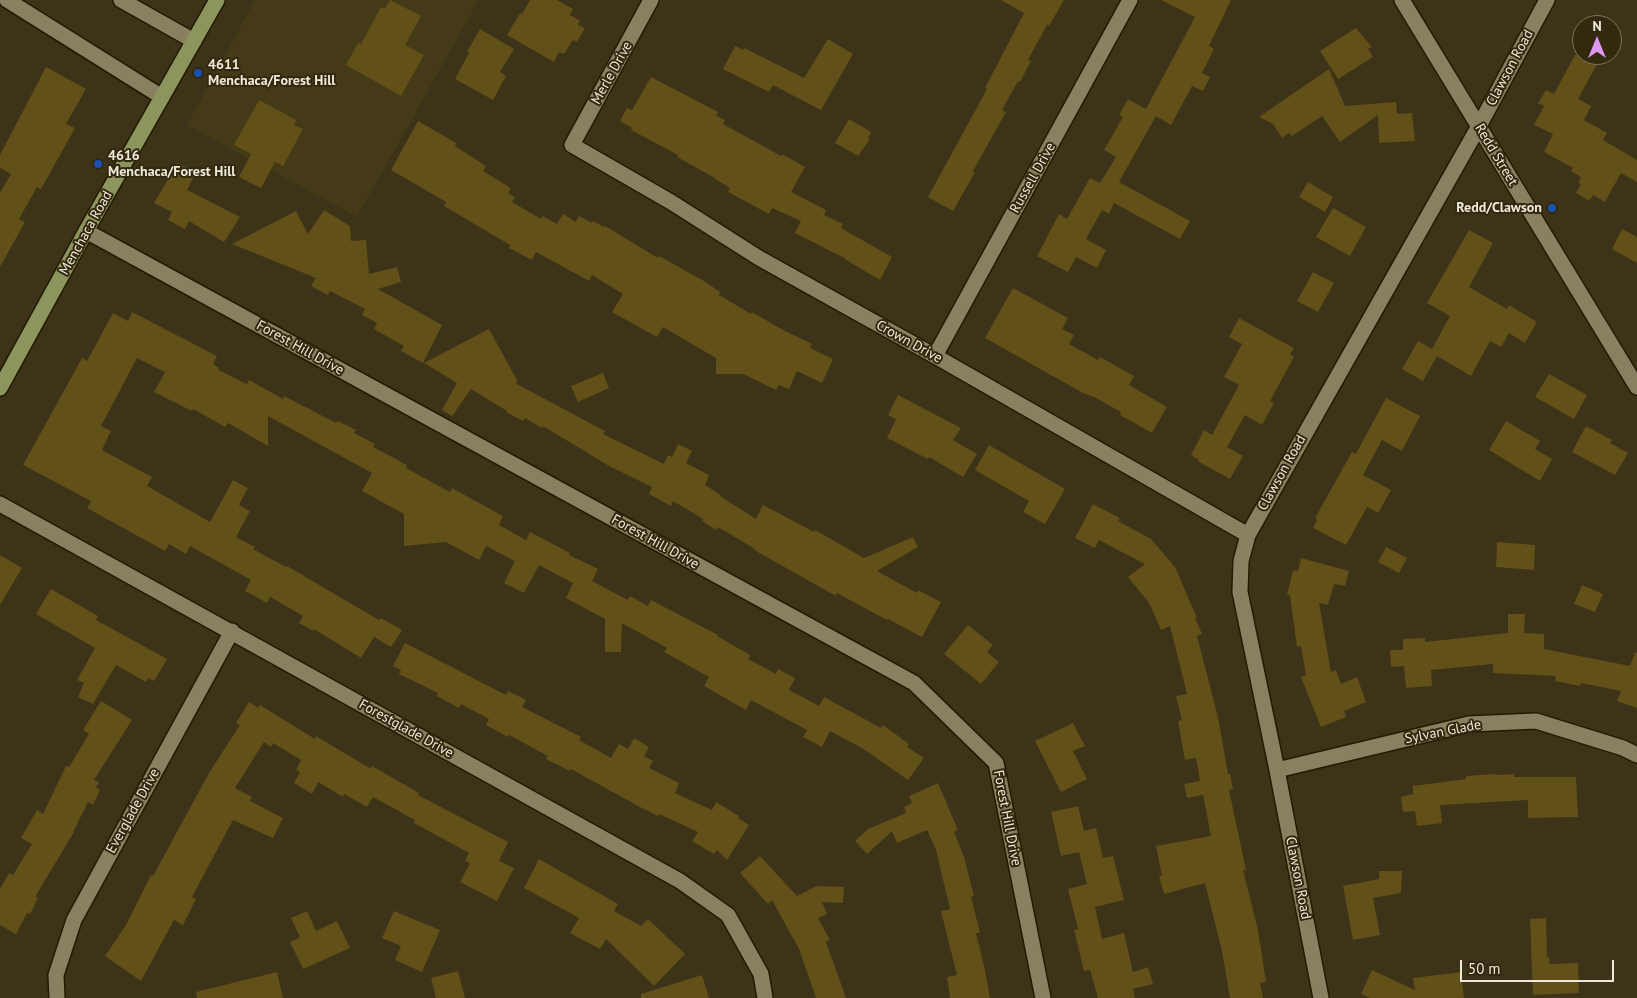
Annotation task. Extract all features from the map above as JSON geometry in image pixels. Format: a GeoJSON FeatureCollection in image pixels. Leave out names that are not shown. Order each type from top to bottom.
{"type":"FeatureCollection","features":[{"type":"Feature","properties":{"kind":"main road","name":"Menchaca Road"},"geometry":{"type":"LineString","coordinates":[[0,388],[86,231],[217,0]]}},
{"type":"Feature","properties":{"kind":"street"},"geometry":{"type":"LineString","coordinates":[[7,0],[26,5],[162,97]]}},
{"type":"Feature","properties":{"kind":"street"},"geometry":{"type":"LineString","coordinates":[[121,0],[194,41]]}},
{"type":"Feature","properties":{"kind":"street","name":"Merle Drive"},"geometry":{"type":"LineString","coordinates":[[572,145],[651,0]]}},
{"type":"Feature","properties":{"kind":"street","name":"Russell Drive"},"geometry":{"type":"LineString","coordinates":[[935,356],[1130,0]]}},
{"type":"Feature","properties":{"kind":"street","name":"Redd Street"},"geometry":{"type":"LineString","coordinates":[[1402,0],[1637,387]]}},
{"type":"Feature","properties":{"kind":"street","name":"Clawson Road"},"geometry":{"type":"LineString","coordinates":[[1321,998],[1240,592],[1241,562],[1248,535],[1479,126],[1547,0]]}},
{"type":"Feature","properties":{"kind":"street","name":"Crown Drive"},"geometry":{"type":"LineString","coordinates":[[572,145],[671,202],[759,258],[1248,535]]}},
{"type":"Feature","properties":{"kind":"street","name":"Forest Hill Drive"},"geometry":{"type":"LineString","coordinates":[[86,231],[914,683],[996,763],[1043,998]]}},
{"type":"Feature","properties":{"kind":"street","name":"Forestglade Drive"},"geometry":{"type":"LineString","coordinates":[[0,504],[680,881],[728,915],[761,974],[765,998]]}},
{"type":"Feature","properties":{"kind":"street","name":"Everglade Drive"},"geometry":{"type":"LineString","coordinates":[[57,998],[56,975],[74,920],[232,631]]}},
{"type":"Feature","properties":{"kind":"street","name":"Sylvan Glade"},"geometry":{"type":"LineString","coordinates":[[1277,770],[1469,724],[1536,721],[1623,748],[1637,755]]}},
{"type":"Feature","properties":{"kind":"shaded area"},"geometry":{"type":"Polygon","coordinates":[[[255,0],[479,0],[357,217],[187,125],[255,0]]]}},
{"type":"Feature","properties":{"kind":"building"},"geometry":{"type":"Polygon","coordinates":[[[390,0],[421,16],[405,45],[424,55],[401,96],[346,65],[358,43],[361,44],[381,7],[385,9],[390,0]]]}},
{"type":"Feature","properties":{"kind":"building"},"geometry":{"type":"Polygon","coordinates":[[[530,0],[557,0],[573,9],[570,15],[580,21],[578,25],[585,28],[577,42],[573,40],[564,54],[559,52],[554,62],[507,35],[530,0]]]}},
{"type":"Feature","properties":{"kind":"building"},"geometry":{"type":"Polygon","coordinates":[[[1001,0],[1064,0],[1049,26],[1047,25],[1028,60],[1031,61],[1002,110],[1006,112],[953,211],[928,197],[987,89],[985,88],[1024,13],[1001,0]]]}},
{"type":"Feature","properties":{"kind":"building"},"geometry":{"type":"Polygon","coordinates":[[[1161,0],[1231,0],[1209,46],[1214,49],[1202,73],[1210,77],[1203,91],[1192,86],[1171,125],[1156,116],[1119,182],[1190,221],[1180,239],[1114,203],[1109,214],[1102,210],[1086,239],[1106,250],[1097,268],[1076,257],[1068,272],[1037,256],[1059,214],[1067,219],[1090,178],[1100,183],[1116,157],[1104,150],[1123,117],[1119,115],[1128,99],[1146,109],[1195,17],[1161,0]]]}},
{"type":"Feature","properties":{"kind":"building"},"geometry":{"type":"Polygon","coordinates":[[[1356,28],[1372,47],[1368,49],[1373,57],[1338,79],[1320,51],[1356,28]]]}},
{"type":"Feature","properties":{"kind":"building"},"geometry":{"type":"Polygon","coordinates":[[[480,29],[514,49],[500,72],[506,76],[493,100],[455,79],[480,29]]]}},
{"type":"Feature","properties":{"kind":"building"},"geometry":{"type":"Polygon","coordinates":[[[828,39],[853,54],[821,110],[773,85],[769,92],[723,69],[735,46],[743,50],[744,48],[804,78],[828,39]]]}},
{"type":"Feature","properties":{"kind":"building"},"geometry":{"type":"Polygon","coordinates":[[[1572,61],[1572,65],[1597,65],[1578,99],[1591,106],[1584,120],[1607,133],[1603,140],[1637,160],[1637,182],[1621,173],[1605,202],[1593,195],[1589,201],[1576,193],[1581,184],[1578,183],[1581,177],[1571,171],[1573,168],[1544,152],[1553,134],[1534,125],[1544,106],[1538,103],[1546,90],[1554,94],[1572,61]]]}},
{"type":"Feature","properties":{"kind":"building"},"geometry":{"type":"Polygon","coordinates":[[[46,67],[86,89],[66,124],[75,128],[41,189],[37,187],[19,219],[25,222],[0,267],[0,193],[11,174],[0,168],[0,155],[46,67]]]}},
{"type":"Feature","properties":{"kind":"building"},"geometry":{"type":"Polygon","coordinates":[[[1329,69],[1345,106],[1396,102],[1397,114],[1412,113],[1415,141],[1379,143],[1378,115],[1340,142],[1322,116],[1292,136],[1289,133],[1282,138],[1273,124],[1259,117],[1329,69]]]}},
{"type":"Feature","properties":{"kind":"building"},"geometry":{"type":"Polygon","coordinates":[[[651,77],[718,112],[716,116],[725,120],[723,124],[805,167],[791,192],[826,210],[824,215],[843,224],[841,228],[892,257],[880,280],[846,259],[795,233],[801,221],[772,208],[769,214],[728,192],[730,188],[715,178],[677,157],[678,155],[631,130],[632,128],[620,121],[627,108],[632,110],[651,77]]]}},
{"type":"Feature","properties":{"kind":"building"},"geometry":{"type":"Polygon","coordinates":[[[259,100],[296,120],[294,125],[303,129],[283,166],[275,162],[261,188],[239,177],[251,154],[234,145],[259,100]]]}},
{"type":"Feature","properties":{"kind":"building"},"geometry":{"type":"Polygon","coordinates":[[[849,119],[871,132],[868,138],[870,139],[858,156],[835,143],[849,119]]]}},
{"type":"Feature","properties":{"kind":"building"},"geometry":{"type":"Polygon","coordinates":[[[418,121],[456,143],[455,146],[486,166],[483,171],[511,188],[508,193],[515,197],[512,202],[541,219],[542,216],[557,224],[563,214],[576,222],[579,216],[592,223],[593,221],[605,226],[658,258],[659,256],[704,281],[720,292],[719,295],[751,314],[752,312],[812,344],[810,348],[833,359],[822,383],[797,371],[789,389],[779,385],[776,390],[743,374],[716,374],[716,358],[663,327],[657,337],[612,312],[623,294],[592,275],[589,281],[536,252],[532,260],[509,248],[510,245],[444,206],[446,202],[391,170],[418,121]]]}},
{"type":"Feature","properties":{"kind":"building"},"geometry":{"type":"Polygon","coordinates":[[[178,163],[196,172],[187,190],[240,217],[224,242],[189,221],[185,229],[168,220],[172,212],[154,203],[178,163]]]}},
{"type":"Feature","properties":{"kind":"building"},"geometry":{"type":"Polygon","coordinates":[[[1308,182],[1333,197],[1325,212],[1299,197],[1308,182]]]}},
{"type":"Feature","properties":{"kind":"building"},"geometry":{"type":"Polygon","coordinates":[[[1333,208],[1366,227],[1350,256],[1316,237],[1333,208]]]}},
{"type":"Feature","properties":{"kind":"building"},"geometry":{"type":"Polygon","coordinates":[[[324,210],[350,226],[351,241],[366,240],[369,274],[397,267],[401,282],[378,289],[442,325],[423,363],[401,351],[404,346],[374,329],[377,323],[362,315],[365,309],[330,291],[328,295],[311,286],[316,278],[232,244],[296,211],[308,234],[324,210]]]}},
{"type":"Feature","properties":{"kind":"building"},"geometry":{"type":"Polygon","coordinates":[[[1622,229],[1637,237],[1637,263],[1612,249],[1622,229]]]}},
{"type":"Feature","properties":{"kind":"building"},"geometry":{"type":"Polygon","coordinates":[[[1469,230],[1493,243],[1469,287],[1507,309],[1509,305],[1537,322],[1525,343],[1509,333],[1501,347],[1490,341],[1471,376],[1437,356],[1423,381],[1402,369],[1418,341],[1432,349],[1450,316],[1427,303],[1469,230]]]}},
{"type":"Feature","properties":{"kind":"building"},"geometry":{"type":"Polygon","coordinates":[[[1313,272],[1334,283],[1318,312],[1297,301],[1313,272]]]}},
{"type":"Feature","properties":{"kind":"building"},"geometry":{"type":"Polygon","coordinates":[[[1013,288],[1068,318],[1062,329],[1074,335],[1069,344],[1098,360],[1100,357],[1134,376],[1129,385],[1167,407],[1152,433],[1120,415],[1121,412],[985,338],[1013,288]]]}},
{"type":"Feature","properties":{"kind":"building"},"geometry":{"type":"Polygon","coordinates":[[[132,312],[217,356],[213,364],[219,368],[218,370],[247,384],[249,380],[283,399],[284,396],[336,423],[338,421],[356,430],[354,433],[375,444],[373,447],[407,465],[406,468],[450,492],[452,488],[503,516],[499,525],[526,540],[530,532],[570,553],[569,555],[598,569],[592,581],[628,600],[630,596],[648,606],[651,600],[718,635],[750,655],[748,659],[776,674],[778,669],[795,678],[789,690],[819,706],[824,697],[881,728],[883,725],[909,744],[907,747],[924,758],[908,780],[862,748],[830,731],[822,747],[803,737],[807,730],[751,700],[746,710],[704,686],[709,677],[664,652],[667,648],[622,623],[621,652],[605,652],[605,619],[566,598],[573,583],[539,565],[524,593],[504,583],[515,561],[486,546],[479,560],[446,542],[404,546],[404,514],[362,491],[372,473],[268,416],[268,446],[228,423],[225,427],[193,409],[192,411],[154,392],[165,372],[137,358],[101,426],[111,431],[102,450],[152,477],[147,486],[210,522],[233,480],[248,488],[239,505],[250,511],[236,537],[255,547],[253,549],[287,566],[379,620],[381,618],[402,630],[391,647],[374,637],[361,658],[314,629],[313,631],[299,623],[303,616],[270,597],[267,603],[245,591],[251,580],[190,546],[186,554],[169,544],[165,551],[87,508],[91,501],[23,465],[82,358],[87,361],[113,313],[128,321],[132,312]]]}},
{"type":"Feature","properties":{"kind":"building"},"geometry":{"type":"Polygon","coordinates":[[[1239,318],[1294,348],[1290,354],[1294,357],[1270,401],[1274,403],[1262,425],[1245,415],[1227,447],[1243,456],[1230,479],[1199,462],[1199,460],[1191,455],[1204,430],[1212,435],[1239,385],[1224,377],[1242,344],[1229,337],[1239,318]]]}},
{"type":"Feature","properties":{"kind":"building"},"geometry":{"type":"Polygon","coordinates":[[[489,329],[518,382],[515,383],[605,431],[603,434],[664,464],[668,455],[672,457],[678,444],[692,451],[686,463],[709,475],[705,485],[756,519],[763,505],[814,532],[815,530],[864,558],[913,537],[918,547],[877,571],[917,593],[918,590],[941,602],[922,637],[837,593],[836,596],[754,550],[718,527],[716,530],[702,521],[703,519],[673,501],[671,506],[649,494],[652,487],[609,466],[543,426],[542,428],[525,418],[523,421],[506,412],[471,389],[452,416],[442,410],[457,383],[424,363],[489,329]]]}},
{"type":"Feature","properties":{"kind":"building"},"geometry":{"type":"Polygon","coordinates":[[[603,373],[609,388],[578,402],[571,386],[603,373]]]}},
{"type":"Feature","properties":{"kind":"building"},"geometry":{"type":"Polygon","coordinates":[[[1549,374],[1587,395],[1574,419],[1535,397],[1549,374]]]}},
{"type":"Feature","properties":{"kind":"building"},"geometry":{"type":"Polygon","coordinates":[[[898,395],[961,428],[953,440],[977,454],[963,477],[929,457],[928,459],[887,438],[896,419],[888,415],[898,395]]]}},
{"type":"Feature","properties":{"kind":"building"},"geometry":{"type":"Polygon","coordinates":[[[1386,398],[1420,416],[1402,451],[1382,440],[1363,475],[1391,490],[1378,513],[1367,507],[1346,545],[1313,528],[1317,520],[1315,518],[1352,452],[1356,454],[1386,398]]]}},
{"type":"Feature","properties":{"kind":"building"},"geometry":{"type":"Polygon","coordinates":[[[1506,421],[1540,441],[1535,449],[1552,459],[1540,481],[1489,450],[1506,421]]]}},
{"type":"Feature","properties":{"kind":"building"},"geometry":{"type":"Polygon","coordinates":[[[1586,426],[1612,440],[1610,443],[1628,453],[1615,475],[1572,452],[1586,426]]]}},
{"type":"Feature","properties":{"kind":"building"},"geometry":{"type":"Polygon","coordinates":[[[989,445],[1065,489],[1045,524],[1023,512],[1029,501],[975,470],[989,445]]]}},
{"type":"Feature","properties":{"kind":"building"},"geometry":{"type":"Polygon","coordinates":[[[1093,504],[1120,518],[1118,521],[1151,539],[1175,567],[1197,618],[1195,618],[1202,634],[1197,636],[1218,717],[1228,774],[1230,774],[1233,789],[1229,790],[1246,870],[1243,870],[1258,930],[1266,982],[1260,983],[1263,998],[1230,998],[1222,951],[1205,883],[1164,894],[1159,876],[1162,876],[1156,846],[1211,836],[1203,795],[1187,798],[1184,784],[1200,781],[1196,758],[1185,760],[1178,721],[1182,720],[1176,696],[1187,694],[1170,626],[1161,630],[1149,603],[1128,577],[1145,564],[1099,540],[1095,548],[1075,538],[1093,504]]]}},
{"type":"Feature","properties":{"kind":"building"},"geometry":{"type":"Polygon","coordinates":[[[1497,542],[1535,545],[1534,570],[1496,567],[1497,542]]]}},
{"type":"Feature","properties":{"kind":"building"},"geometry":{"type":"Polygon","coordinates":[[[1386,547],[1407,558],[1399,573],[1378,562],[1386,547]]]}},
{"type":"Feature","properties":{"kind":"building"},"geometry":{"type":"Polygon","coordinates":[[[0,555],[22,568],[0,605],[0,555]]]}},
{"type":"Feature","properties":{"kind":"building"},"geometry":{"type":"Polygon","coordinates":[[[1301,558],[1349,571],[1345,586],[1334,584],[1328,605],[1319,603],[1331,672],[1336,670],[1341,684],[1357,677],[1366,702],[1344,711],[1346,717],[1321,727],[1301,677],[1306,675],[1301,646],[1297,647],[1290,595],[1287,595],[1293,570],[1298,571],[1301,558]]]}},
{"type":"Feature","properties":{"kind":"building"},"geometry":{"type":"Polygon","coordinates":[[[1582,585],[1603,594],[1595,612],[1574,604],[1582,585]]]}},
{"type":"Feature","properties":{"kind":"building"},"geometry":{"type":"Polygon","coordinates":[[[51,589],[98,616],[96,620],[167,659],[154,681],[148,678],[146,682],[116,665],[93,704],[78,697],[84,683],[77,680],[95,648],[36,614],[51,589]]]}},
{"type":"Feature","properties":{"kind":"building"},"geometry":{"type":"Polygon","coordinates":[[[1508,614],[1525,614],[1524,633],[1544,634],[1544,649],[1630,666],[1635,652],[1637,653],[1637,708],[1617,701],[1621,691],[1581,683],[1580,686],[1555,681],[1556,676],[1493,673],[1493,664],[1431,670],[1432,686],[1406,688],[1404,666],[1391,667],[1390,650],[1403,650],[1403,639],[1425,638],[1425,642],[1508,633],[1508,614]]]}},
{"type":"Feature","properties":{"kind":"building"},"geometry":{"type":"Polygon","coordinates":[[[968,625],[993,645],[987,652],[999,662],[981,684],[944,654],[968,625]]]}},
{"type":"Feature","properties":{"kind":"building"},"geometry":{"type":"Polygon","coordinates":[[[405,643],[506,695],[508,691],[526,700],[522,707],[581,737],[579,740],[611,758],[619,744],[628,749],[634,738],[649,747],[644,756],[653,761],[649,768],[679,783],[675,793],[712,810],[716,802],[739,816],[738,818],[749,825],[727,860],[717,850],[714,854],[692,841],[698,832],[659,814],[658,816],[571,769],[570,771],[546,759],[548,756],[486,725],[489,719],[461,704],[459,708],[437,696],[438,693],[399,674],[401,670],[393,666],[405,643]]]}},
{"type":"Feature","properties":{"kind":"building"},"geometry":{"type":"Polygon","coordinates":[[[101,701],[132,720],[94,780],[99,782],[96,788],[100,790],[93,805],[88,802],[74,832],[35,897],[38,898],[30,914],[27,913],[16,934],[0,925],[0,889],[9,873],[13,875],[32,844],[21,838],[37,810],[43,814],[66,766],[69,767],[89,734],[83,730],[101,701]]]}},
{"type":"Feature","properties":{"kind":"building"},"geometry":{"type":"Polygon","coordinates":[[[249,702],[258,708],[260,705],[315,739],[316,736],[371,769],[372,766],[419,793],[418,795],[508,842],[499,861],[514,868],[497,901],[460,882],[470,863],[465,861],[469,853],[414,823],[415,820],[373,797],[367,807],[344,794],[343,797],[318,782],[312,794],[294,783],[300,772],[296,770],[301,760],[273,743],[271,747],[264,742],[235,788],[252,797],[250,801],[283,818],[273,838],[233,820],[192,897],[196,899],[183,925],[174,920],[141,981],[105,956],[126,925],[151,875],[153,876],[209,773],[240,725],[236,723],[249,702]]]}},
{"type":"Feature","properties":{"kind":"building"},"geometry":{"type":"Polygon","coordinates":[[[1073,723],[1085,746],[1073,751],[1087,779],[1061,792],[1035,741],[1073,723]]]}},
{"type":"Feature","properties":{"kind":"building"},"geometry":{"type":"Polygon","coordinates":[[[1514,774],[1514,777],[1576,777],[1578,817],[1528,818],[1528,800],[1440,805],[1442,823],[1417,826],[1415,811],[1403,812],[1401,797],[1413,794],[1413,786],[1466,779],[1466,776],[1514,774]]]}},
{"type":"Feature","properties":{"kind":"building"},"geometry":{"type":"Polygon","coordinates":[[[938,783],[958,830],[954,832],[964,857],[974,896],[971,897],[980,933],[976,933],[990,998],[950,998],[947,977],[957,975],[941,911],[950,909],[936,850],[927,830],[897,843],[892,831],[867,854],[855,841],[868,829],[906,813],[904,807],[912,803],[909,796],[938,783]]]}},
{"type":"Feature","properties":{"kind":"building"},"geometry":{"type":"Polygon","coordinates":[[[1078,806],[1084,831],[1096,828],[1103,858],[1113,856],[1124,900],[1095,907],[1102,939],[1124,933],[1133,972],[1148,967],[1153,984],[1133,989],[1135,998],[1098,998],[1090,970],[1084,971],[1074,930],[1078,929],[1068,889],[1087,884],[1079,852],[1061,856],[1051,812],[1078,806]]]}},
{"type":"Feature","properties":{"kind":"building"},"geometry":{"type":"Polygon","coordinates":[[[760,856],[797,896],[817,886],[844,887],[843,903],[822,902],[827,914],[818,918],[830,940],[826,942],[846,998],[816,998],[799,949],[772,900],[768,904],[740,873],[760,856]]]}},
{"type":"Feature","properties":{"kind":"building"},"geometry":{"type":"Polygon","coordinates":[[[539,859],[618,904],[614,911],[641,926],[648,919],[685,954],[654,986],[606,939],[600,949],[570,933],[579,918],[524,888],[539,859]]]}},
{"type":"Feature","properties":{"kind":"building"},"geometry":{"type":"Polygon","coordinates":[[[1379,871],[1402,871],[1401,893],[1373,898],[1380,935],[1353,940],[1343,886],[1379,879],[1379,871]]]}},
{"type":"Feature","properties":{"kind":"building"},"geometry":{"type":"Polygon","coordinates":[[[307,911],[316,931],[337,921],[350,948],[303,969],[290,942],[300,937],[291,918],[307,911]]]}},
{"type":"Feature","properties":{"kind":"building"},"geometry":{"type":"Polygon","coordinates":[[[394,911],[440,930],[422,972],[395,960],[401,946],[382,938],[394,911]]]}},
{"type":"Feature","properties":{"kind":"building"},"geometry":{"type":"Polygon","coordinates":[[[1546,918],[1547,957],[1549,957],[1550,964],[1578,963],[1579,993],[1533,995],[1530,919],[1546,918]]]}},
{"type":"Feature","properties":{"kind":"building"},"geometry":{"type":"Polygon","coordinates":[[[1372,970],[1415,990],[1413,978],[1461,972],[1464,998],[1370,998],[1361,994],[1372,970]]]}},
{"type":"Feature","properties":{"kind":"building"},"geometry":{"type":"Polygon","coordinates":[[[458,971],[465,998],[436,998],[431,978],[458,971]]]}},
{"type":"Feature","properties":{"kind":"building"},"geometry":{"type":"Polygon","coordinates":[[[277,972],[283,998],[197,998],[196,992],[277,972]]]}},
{"type":"Feature","properties":{"kind":"building"},"geometry":{"type":"Polygon","coordinates":[[[702,975],[709,998],[641,998],[641,994],[702,975]]]}},
{"type":"Feature","properties":{"kind":"place","name":"4611 Menchaca/Forest Hill"},"geometry":{"type":"Point","coordinates":[198,73]}},
{"type":"Feature","properties":{"kind":"place","name":"4616 Menchaca/Forest Hill"},"geometry":{"type":"Point","coordinates":[98,164]}},
{"type":"Feature","properties":{"kind":"place","name":"Redd/Clawson"},"geometry":{"type":"Point","coordinates":[1552,208]}}]}
